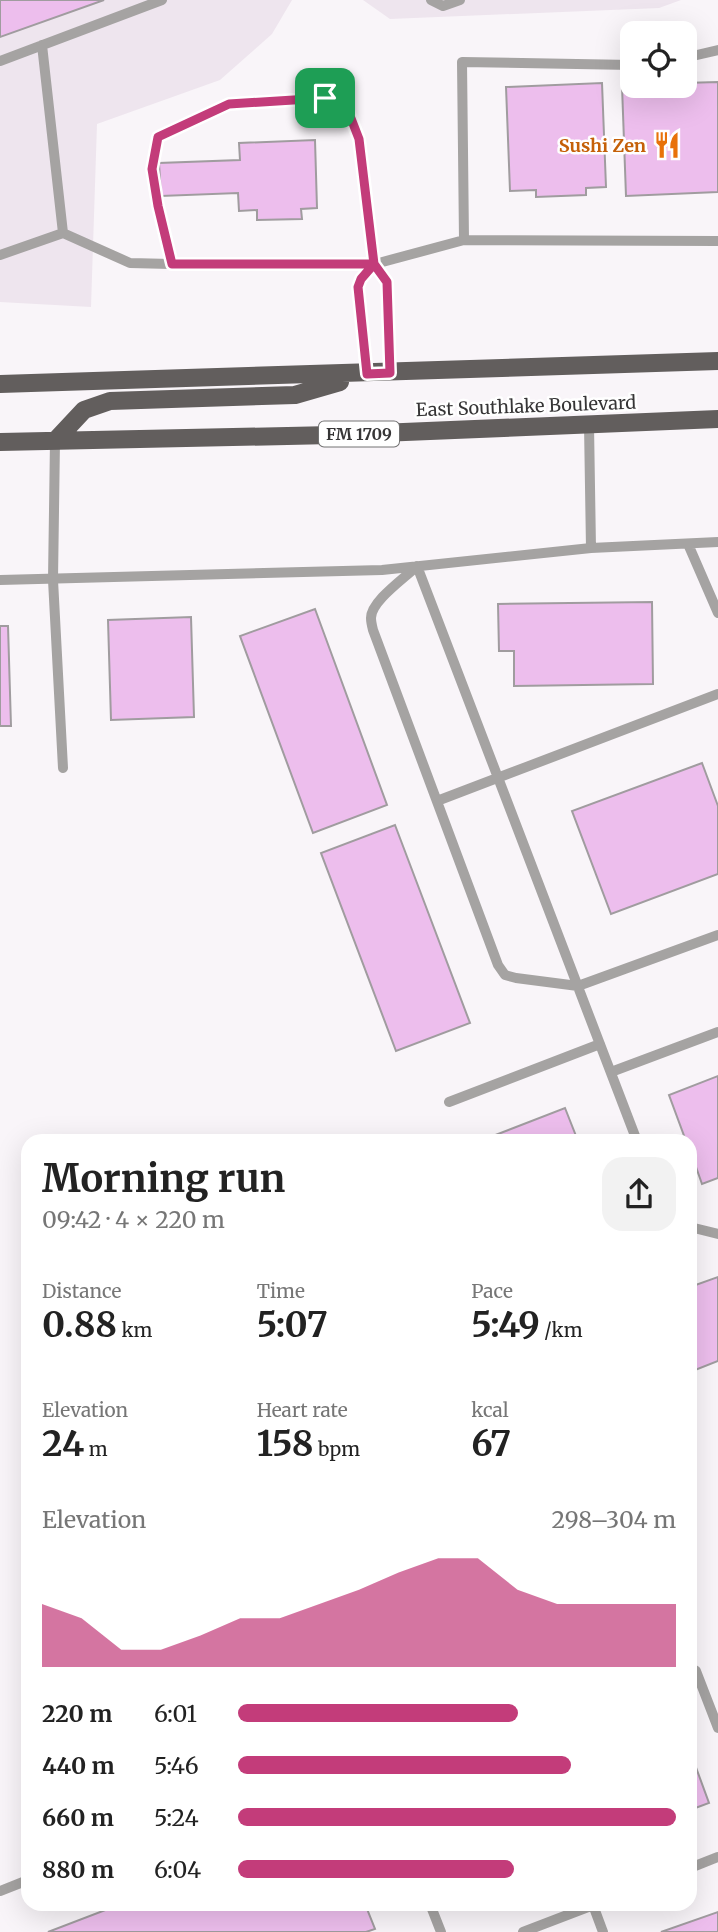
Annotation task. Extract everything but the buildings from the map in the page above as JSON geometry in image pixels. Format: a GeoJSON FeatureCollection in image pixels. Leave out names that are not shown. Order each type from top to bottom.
{"type":"FeatureCollection","features":[{"type":"Feature","properties":{"kind":"main road"},"geometry":{"type":"LineString","coordinates":[[0,384],[718,361]]}},
{"type":"Feature","properties":{"kind":"main road"},"geometry":{"type":"LineString","coordinates":[[55,441],[84,410],[110,401],[295,395],[367,374]]}},
{"type":"Feature","properties":{"kind":"main road","name":"East Southlake Boulevard"},"geometry":{"type":"LineString","coordinates":[[0,443],[332,435],[718,419]]}},
{"type":"Feature","properties":{"kind":"lane"},"geometry":{"type":"LineString","coordinates":[[0,61],[162,0]]}},
{"type":"Feature","properties":{"kind":"lane"},"geometry":{"type":"LineString","coordinates":[[431,0],[443,6],[460,0]]}},
{"type":"Feature","properties":{"kind":"lane"},"geometry":{"type":"LineString","coordinates":[[42,45],[63,233]]}},
{"type":"Feature","properties":{"kind":"lane"},"geometry":{"type":"LineString","coordinates":[[697,55],[718,50]]}},
{"type":"Feature","properties":{"kind":"lane"},"geometry":{"type":"LineString","coordinates":[[464,240],[462,62],[620,65]]}},
{"type":"Feature","properties":{"kind":"lane"},"geometry":{"type":"LineString","coordinates":[[172,264],[152,169],[158,137],[229,104],[325,98],[347,108],[359,139],[374,264],[387,282],[390,373]]}},
{"type":"Feature","properties":{"kind":"lane"},"geometry":{"type":"LineString","coordinates":[[0,255],[63,233],[130,263],[172,264],[374,264],[464,240],[718,241]]}},
{"type":"Feature","properties":{"kind":"lane"},"geometry":{"type":"LineString","coordinates":[[367,374],[358,287],[361,279],[374,264]]}},
{"type":"Feature","properties":{"kind":"lane"},"geometry":{"type":"LineString","coordinates":[[589,425],[591,548]]}},
{"type":"Feature","properties":{"kind":"lane"},"geometry":{"type":"LineString","coordinates":[[55,441],[53,580],[63,768]]}},
{"type":"Feature","properties":{"kind":"lane"},"geometry":{"type":"LineString","coordinates":[[0,580],[382,570],[591,548],[718,542]]}},
{"type":"Feature","properties":{"kind":"lane"},"geometry":{"type":"LineString","coordinates":[[688,544],[718,613]]}},
{"type":"Feature","properties":{"kind":"lane"},"geometry":{"type":"LineString","coordinates":[[417,566],[634,1134]]}},
{"type":"Feature","properties":{"kind":"lane"},"geometry":{"type":"LineString","coordinates":[[417,566],[379,601],[371,618],[373,630],[498,965],[505,975],[578,986],[718,935]]}},
{"type":"Feature","properties":{"kind":"lane"},"geometry":{"type":"LineString","coordinates":[[437,801],[718,694]]}},
{"type":"Feature","properties":{"kind":"lane"},"geometry":{"type":"LineString","coordinates":[[611,1072],[718,1032]]}},
{"type":"Feature","properties":{"kind":"lane"},"geometry":{"type":"LineString","coordinates":[[449,1102],[600,1044]]}},
{"type":"Feature","properties":{"kind":"lane"},"geometry":{"type":"LineString","coordinates":[[697,1229],[718,1234]]}},
{"type":"Feature","properties":{"kind":"lane"},"geometry":{"type":"LineString","coordinates":[[697,1674],[718,1728]]}},
{"type":"Feature","properties":{"kind":"lane"},"geometry":{"type":"LineString","coordinates":[[697,1865],[718,1857]]}},
{"type":"Feature","properties":{"kind":"lane"},"geometry":{"type":"LineString","coordinates":[[0,1891],[21,1883]]}},
{"type":"Feature","properties":{"kind":"lane"},"geometry":{"type":"LineString","coordinates":[[433,1911],[441,1932]]}},
{"type":"Feature","properties":{"kind":"lane"},"geometry":{"type":"LineString","coordinates":[[523,1932],[578,1911]]}},
{"type":"Feature","properties":{"kind":"lane"},"geometry":{"type":"LineString","coordinates":[[596,1911],[603,1932]]}},
{"type":"Feature","properties":{"kind":"shaded area"},"geometry":{"type":"Polygon","coordinates":[[[0,0],[292,0],[272,34],[220,80],[97,124],[91,307],[0,302],[0,0]]]}},
{"type":"Feature","properties":{"kind":"shaded area"},"geometry":{"type":"Polygon","coordinates":[[[363,0],[681,0],[659,8],[390,19],[363,0]]]}},
{"type":"Feature","properties":{"kind":"place","name":"Sushi Zen"},"geometry":{"type":"Point","coordinates":[667,145]}},
{"type":"Feature","properties":{"kind":"route"},"geometry":{"type":"LineString","coordinates":[[325,98],[229,104],[158,137],[152,169],[158,206],[172,264],[374,264],[387,282],[390,373],[367,374],[358,287],[361,279],[374,264],[359,139],[347,108],[325,98]]}}]}
